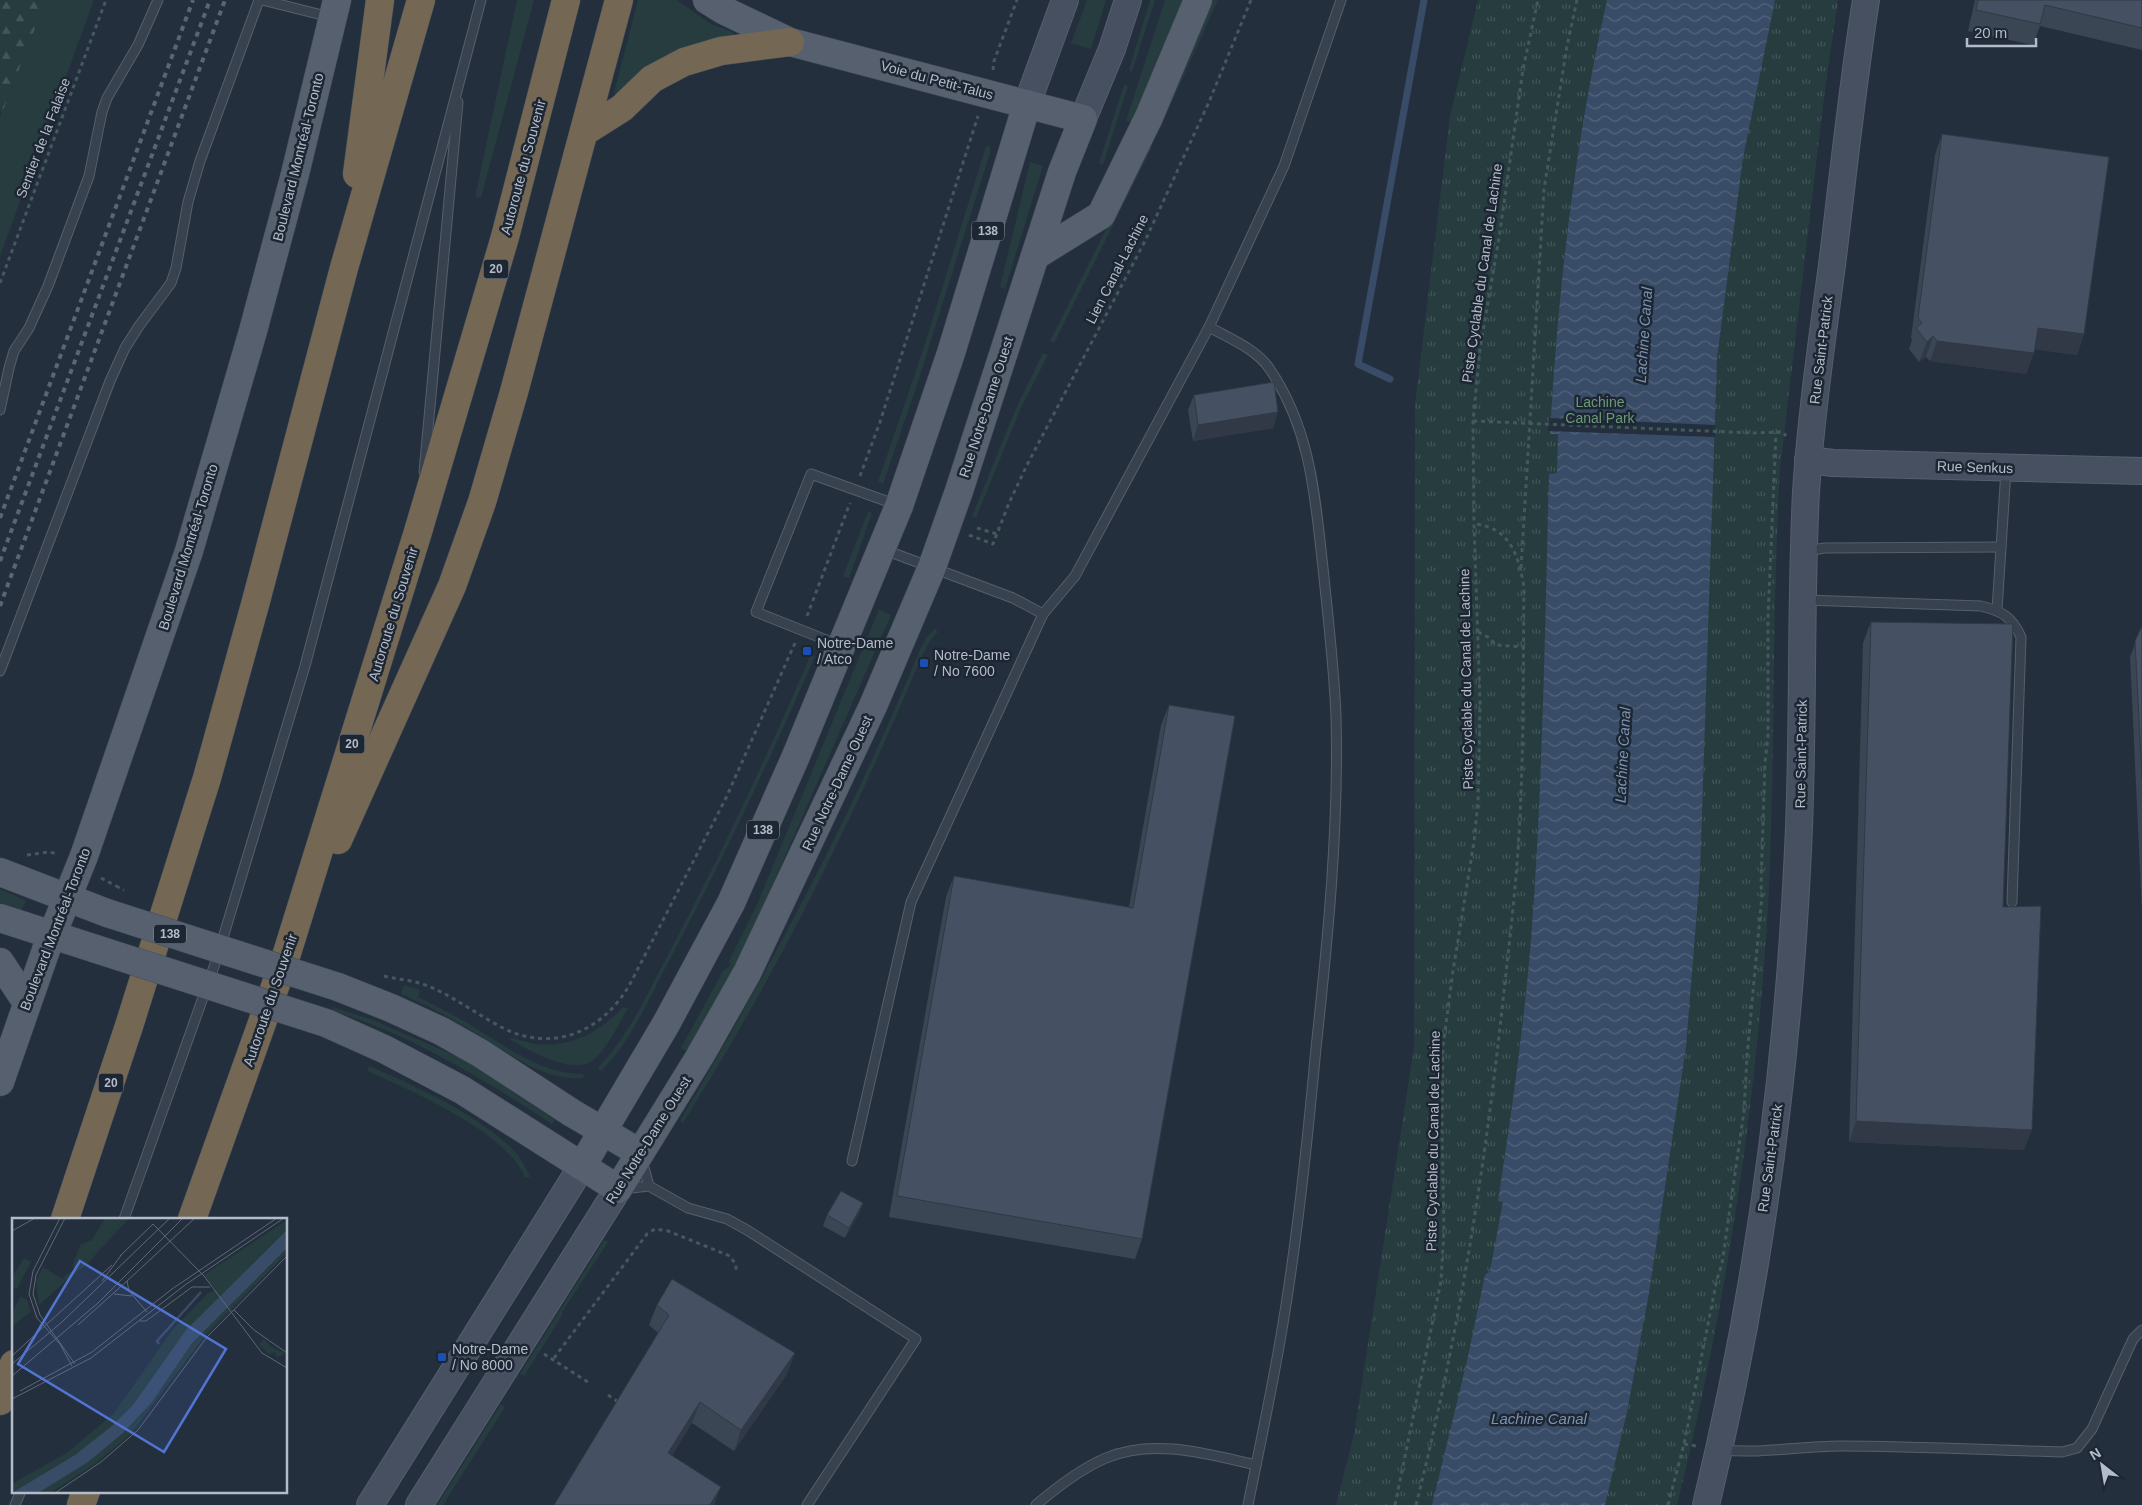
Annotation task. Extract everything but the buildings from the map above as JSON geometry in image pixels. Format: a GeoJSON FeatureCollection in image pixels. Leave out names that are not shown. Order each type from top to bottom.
{"type":"FeatureCollection","features":[{"type":"Feature","properties":{"kind":"highway"},"geometry":{"type":"LineString","coordinates":[[344,268],[380,0]]}},
{"type":"Feature","properties":{"kind":"highway","name":"20"},"geometry":{"type":"LineString","coordinates":[[65,1218],[135,1009],[204,787],[256,601],[344,268],[421,0]]}},
{"type":"Feature","properties":{"kind":"highway","name":"Autoroute du Souvenir"},"geometry":{"type":"LineString","coordinates":[[192,1218],[287,953],[417,536],[505,237],[566,0]]}},
{"type":"Feature","properties":{"kind":"highway"},"geometry":{"type":"LineString","coordinates":[[287,953],[461,561],[487,486],[514,392],[619,0]]}},
{"type":"Feature","properties":{"kind":"highway"},"geometry":{"type":"LineString","coordinates":[[584,132],[622,108],[652,79],[684,62],[721,51],[790,42]]}},
{"type":"Feature","properties":{"kind":"highway"},"geometry":{"type":"LineString","coordinates":[[0,1401],[12,1369]]}},
{"type":"Feature","properties":{"kind":"highway"},"geometry":{"type":"LineString","coordinates":[[81,1505],[86,1492]]}},
{"type":"Feature","properties":{"kind":"main road","name":"Voie du Petit-Talus"},"geometry":{"type":"LineString","coordinates":[[707,0],[723,10],[790,42],[1083,119]]}},
{"type":"Feature","properties":{"kind":"main road"},"geometry":{"type":"LineString","coordinates":[[1027,104],[1064,0]]}},
{"type":"Feature","properties":{"kind":"main road","name":"Rue Notre-Dame Ouest"},"geometry":{"type":"LineString","coordinates":[[419,1505],[700,1056],[747,973],[873,706],[932,567],[959,491],[1062,172],[1109,56],[1128,0]]}},
{"type":"Feature","properties":{"kind":"main road"},"geometry":{"type":"LineString","coordinates":[[1035,256],[1101,216],[1149,117],[1198,0]]}},
{"type":"Feature","properties":{"kind":"main road","name":"Rue Saint-Patrick"},"geometry":{"type":"LineString","coordinates":[[1706,1505],[1719,1450],[1755,1264],[1772,1151],[1786,1033],[1799,846],[1804,551],[1808,460],[1866,0]]}},
{"type":"Feature","properties":{"kind":"main road","name":"Boulevard Montréal-Toronto"},"geometry":{"type":"LineString","coordinates":[[0,1082],[26,1003],[84,856],[189,551],[253,331],[295,174],[335,9]]}},
{"type":"Feature","properties":{"kind":"main road","name":"138"},"geometry":{"type":"LineString","coordinates":[[603,1132],[666,1024],[731,903],[842,646],[899,506],[951,353],[1027,104]]}},
{"type":"Feature","properties":{"kind":"main road","name":"Rue Senkus"},"geometry":{"type":"LineString","coordinates":[[1808,460],[1833,463],[2142,471]]}},
{"type":"Feature","properties":{"kind":"main road","name":"138"},"geometry":{"type":"LineString","coordinates":[[0,872],[107,913],[338,987],[391,1008],[441,1031],[492,1060],[603,1132],[640,1153]]}},
{"type":"Feature","properties":{"kind":"main road"},"geometry":{"type":"LineString","coordinates":[[0,918],[326,1023],[384,1049],[462,1090],[618,1189]]}},
{"type":"Feature","properties":{"kind":"main road"},"geometry":{"type":"LineString","coordinates":[[0,962],[26,1003]]}},
{"type":"Feature","properties":{"kind":"main road"},"geometry":{"type":"LineString","coordinates":[[370,1505],[603,1132]]}},
{"type":"Feature","properties":{"kind":"lane"},"geometry":{"type":"LineString","coordinates":[[0,410],[14,352],[29,328],[48,286],[89,176],[102,112],[107,98],[138,45],[158,0]]}},
{"type":"Feature","properties":{"kind":"lane"},"geometry":{"type":"LineString","coordinates":[[0,671],[110,381],[125,348],[138,326],[171,283],[176,268],[188,202],[200,161],[261,0],[335,9]]}},
{"type":"Feature","properties":{"kind":"lane"},"geometry":{"type":"LineString","coordinates":[[124,1218],[216,961],[295,701],[336,554],[480,0]]}},
{"type":"Feature","properties":{"kind":"lane"},"geometry":{"type":"LineString","coordinates":[[852,1161],[911,902],[1043,614],[1075,576],[1209,326],[1284,166],[1341,0]]}},
{"type":"Feature","properties":{"kind":"lane"},"geometry":{"type":"LineString","coordinates":[[417,536],[460,76]]}},
{"type":"Feature","properties":{"kind":"lane"},"geometry":{"type":"LineString","coordinates":[[1209,326],[1248,350],[1266,364],[1285,395],[1305,442],[1317,516],[1329,622],[1336,714],[1336,788],[1326,955],[1304,1166],[1286,1309],[1248,1505]]}},
{"type":"Feature","properties":{"kind":"lane"},"geometry":{"type":"LineString","coordinates":[[1997,610],[2006,468]]}},
{"type":"Feature","properties":{"kind":"lane"},"geometry":{"type":"LineString","coordinates":[[842,646],[756,612],[811,474],[899,506]]}},
{"type":"Feature","properties":{"kind":"lane"},"geometry":{"type":"LineString","coordinates":[[1804,551],[1825,548],[2001,547]]}},
{"type":"Feature","properties":{"kind":"lane"},"geometry":{"type":"LineString","coordinates":[[882,549],[1013,598],[1043,614]]}},
{"type":"Feature","properties":{"kind":"lane"},"geometry":{"type":"LineString","coordinates":[[1804,600],[1981,606],[1997,610],[2015,623],[2021,637],[2012,902]]}},
{"type":"Feature","properties":{"kind":"lane"},"geometry":{"type":"LineString","coordinates":[[640,1153],[649,1186]]}},
{"type":"Feature","properties":{"kind":"lane"},"geometry":{"type":"LineString","coordinates":[[618,1189],[649,1186],[688,1208],[727,1220],[747,1230],[916,1339],[807,1505]]}},
{"type":"Feature","properties":{"kind":"lane"},"geometry":{"type":"LineString","coordinates":[[1719,1450],[1762,1452],[1818,1447],[1904,1446],[2062,1452],[2077,1448],[2092,1429],[2133,1339],[2142,1330]]}},
{"type":"Feature","properties":{"kind":"lane"},"geometry":{"type":"LineString","coordinates":[[1036,1505],[1084,1470],[1105,1458],[1126,1451],[1165,1448],[1256,1464]]}},
{"type":"Feature","properties":{"kind":"lane"},"geometry":{"type":"LineString","coordinates":[[15,1505],[20,1492]]}},
{"type":"Feature","properties":{"kind":"path","name":"Sentier de la Falaise"},"geometry":{"type":"LineString","coordinates":[[0,283],[106,0]]}},
{"type":"Feature","properties":{"kind":"path"},"geometry":{"type":"LineString","coordinates":[[994,61],[1017,0]]}},
{"type":"Feature","properties":{"kind":"path","name":"Lien Canal-Lachine"},"geometry":{"type":"LineString","coordinates":[[974,537],[993,544],[1009,503],[1027,465],[1145,241],[1209,102],[1252,0]]}},
{"type":"Feature","properties":{"kind":"path","name":"Piste Cyclable du Canal de Lachine"},"geometry":{"type":"LineString","coordinates":[[1395,1505],[1416,1412],[1444,1257],[1443,1046],[1474,842],[1478,801],[1480,702],[1474,524],[1474,421],[1480,349],[1499,238],[1523,70],[1538,0]]}},
{"type":"Feature","properties":{"kind":"path"},"geometry":{"type":"LineString","coordinates":[[1521,570],[1544,188],[1567,46],[1577,0]]}},
{"type":"Feature","properties":{"kind":"path"},"geometry":{"type":"LineString","coordinates":[[860,477],[880,422],[978,119]]}},
{"type":"Feature","properties":{"kind":"path"},"geometry":{"type":"LineString","coordinates":[[1474,421],[1776,434],[1782,432]]}},
{"type":"Feature","properties":{"kind":"path"},"geometry":{"type":"LineString","coordinates":[[1668,1505],[1684,1444],[1717,1279],[1722,1264],[1744,1111],[1747,1056],[1762,895],[1765,762],[1769,723],[1767,701],[1768,617],[1776,434]]}},
{"type":"Feature","properties":{"kind":"path"},"geometry":{"type":"LineString","coordinates":[[808,614],[852,497]]}},
{"type":"Feature","properties":{"kind":"path"},"geometry":{"type":"LineString","coordinates":[[1416,1505],[1433,1437],[1452,1344],[1491,1108],[1514,897],[1522,792],[1524,586],[1521,570],[1510,544],[1499,531],[1485,525],[1474,524]]}},
{"type":"Feature","properties":{"kind":"path"},"geometry":{"type":"LineString","coordinates":[[977,528],[997,534]]}},
{"type":"Feature","properties":{"kind":"path"},"geometry":{"type":"LineString","coordinates":[[1478,632],[1488,637],[1496,645],[1523,647]]}},
{"type":"Feature","properties":{"kind":"path"},"geometry":{"type":"LineString","coordinates":[[383,976],[430,986],[503,1028],[523,1036],[545,1038],[569,1035],[582,1031],[606,1016],[616,1006],[630,984],[726,798],[794,647]]}},
{"type":"Feature","properties":{"kind":"path"},"geometry":{"type":"LineString","coordinates":[[554,1358],[647,1234],[655,1229],[668,1231],[730,1256],[736,1265],[736,1273]]}},
{"type":"Feature","properties":{"kind":"path"},"geometry":{"type":"LineString","coordinates":[[543,1353],[591,1384]]}},
{"type":"Feature","properties":{"kind":"path"},"geometry":{"type":"LineString","coordinates":[[608,1395],[620,1403]]}},
{"type":"Feature","properties":{"kind":"green space"},"geometry":{"type":"Polygon","coordinates":[[[0,0],[46,0],[2,113],[0,112],[0,0]]]}},
{"type":"Feature","properties":{"kind":"green space"},"geometry":{"type":"Polygon","coordinates":[[[46,0],[94,0],[0,256],[0,117],[46,0]]]}},
{"type":"Feature","properties":{"kind":"green space"},"geometry":{"type":"Polygon","coordinates":[[[517,0],[534,0],[481,198],[475,197],[517,0]]]}},
{"type":"Feature","properties":{"kind":"green space"},"geometry":{"type":"Polygon","coordinates":[[[638,0],[677,0],[711,24],[733,32],[733,36],[698,43],[669,54],[644,71],[618,95],[614,93],[638,0]]]}},
{"type":"Feature","properties":{"kind":"green space"},"geometry":{"type":"Polygon","coordinates":[[[1087,0],[1106,0],[1091,49],[1071,43],[1087,0]]]}},
{"type":"Feature","properties":{"kind":"green space"},"geometry":{"type":"Polygon","coordinates":[[[1150,0],[1155,0],[1132,72],[1129,70],[1150,0]]]}},
{"type":"Feature","properties":{"kind":"green space"},"geometry":{"type":"Polygon","coordinates":[[[1165,0],[1184,0],[1132,122],[1126,121],[1165,0]]]}},
{"type":"Feature","properties":{"kind":"green space"},"geometry":{"type":"Polygon","coordinates":[[[1213,0],[1218,0],[1157,135],[1153,133],[1213,0]]]}},
{"type":"Feature","properties":{"kind":"green space","name":"Lachine Canal Park"},"geometry":{"type":"Polygon","coordinates":[[[1478,0],[1838,0],[1824,97],[1780,469],[1775,583],[1770,868],[1754,1072],[1735,1217],[1723,1290],[1694,1434],[1677,1505],[1336,1505],[1354,1434],[1414,1047],[1415,404],[1450,116],[1478,0]]]}},
{"type":"Feature","properties":{"kind":"green space"},"geometry":{"type":"Polygon","coordinates":[[[1124,85],[1128,86],[1103,165],[1099,163],[1124,85]]]}},
{"type":"Feature","properties":{"kind":"green space"},"geometry":{"type":"Polygon","coordinates":[[[986,146],[990,147],[990,153],[915,391],[883,484],[878,482],[924,347],[986,146]]]}},
{"type":"Feature","properties":{"kind":"green space"},"geometry":{"type":"Polygon","coordinates":[[[1148,146],[1152,147],[1054,343],[1050,341],[1148,146]]]}},
{"type":"Feature","properties":{"kind":"green space"},"geometry":{"type":"Polygon","coordinates":[[[1030,162],[1043,166],[1005,289],[1000,287],[1030,162]]]}},
{"type":"Feature","properties":{"kind":"green space"},"geometry":{"type":"Polygon","coordinates":[[[1043,353],[1048,355],[1020,410],[976,518],[972,516],[1017,406],[1043,353]]]}},
{"type":"Feature","properties":{"kind":"green space"},"geometry":{"type":"Polygon","coordinates":[[[868,512],[872,513],[849,578],[843,576],[868,512]]]}},
{"type":"Feature","properties":{"kind":"green space"},"geometry":{"type":"Polygon","coordinates":[[[879,609],[891,615],[750,936],[687,1051],[681,1048],[723,971],[730,966],[729,961],[756,907],[879,609]]]}},
{"type":"Feature","properties":{"kind":"green space"},"geometry":{"type":"Polygon","coordinates":[[[935,629],[938,632],[932,638],[922,656],[860,796],[816,888],[743,1023],[683,1123],[680,1121],[746,1006],[809,889],[868,769],[921,647],[935,629]]]}},
{"type":"Feature","properties":{"kind":"green space"},"geometry":{"type":"Polygon","coordinates":[[[811,654],[815,656],[798,695],[708,886],[639,1019],[621,1048],[601,1071],[598,1067],[619,1042],[637,1014],[706,881],[760,769],[811,654]]]}},
{"type":"Feature","properties":{"kind":"green space"},"geometry":{"type":"Polygon","coordinates":[[[0,889],[26,901],[21,911],[0,903],[0,889]]]}},
{"type":"Feature","properties":{"kind":"green space"},"geometry":{"type":"Polygon","coordinates":[[[404,985],[420,990],[418,997],[457,1017],[528,1060],[555,1070],[583,1074],[584,1078],[569,1078],[555,1075],[527,1064],[430,1007],[401,994],[404,985]]]}},
{"type":"Feature","properties":{"kind":"green space"},"geometry":{"type":"Polygon","coordinates":[[[333,1007],[373,1020],[465,1060],[555,1120],[552,1124],[500,1091],[419,1045],[391,1032],[333,1011],[333,1007]]]}},
{"type":"Feature","properties":{"kind":"green space"},"geometry":{"type":"Polygon","coordinates":[[[623,1007],[628,1008],[601,1052],[590,1062],[581,1065],[560,1063],[548,1059],[508,1038],[550,1045],[562,1043],[584,1036],[595,1030],[623,1007]]]}},
{"type":"Feature","properties":{"kind":"green space"},"geometry":{"type":"Polygon","coordinates":[[[369,1066],[427,1092],[486,1127],[517,1154],[530,1177],[525,1178],[515,1161],[500,1145],[479,1129],[432,1101],[368,1071],[369,1066]]]}},
{"type":"Feature","properties":{"kind":"green space"},"geometry":{"type":"Polygon","coordinates":[[[604,1240],[608,1242],[562,1312],[563,1314],[524,1376],[520,1374],[604,1240]]]}},
{"type":"Feature","properties":{"kind":"green space"},"geometry":{"type":"Polygon","coordinates":[[[501,1404],[505,1407],[443,1505],[437,1505],[501,1404]]]}},
{"type":"Feature","properties":{"kind":"water","name":"Lachine Canal"},"geometry":{"type":"Polygon","coordinates":[[[1607,0],[1775,0],[1743,158],[1717,358],[1700,873],[1686,1047],[1649,1293],[1627,1412],[1605,1505],[1432,1505],[1467,1361],[1485,1275],[1490,1271],[1503,1202],[1498,1201],[1522,1030],[1536,870],[1549,474],[1557,473],[1558,434],[1550,434],[1553,379],[1563,270],[1577,161],[1607,0]]]}},
{"type":"Feature","properties":{"kind":"pier"},"geometry":{"type":"Polygon","coordinates":[[[1549,418],[1715,425],[1715,437],[1548,431],[1549,418]]]}},
{"type":"Feature","properties":{"kind":"waterway"},"geometry":{"type":"LineString","coordinates":[[1390,379],[1358,364],[1424,0]]}},
{"type":"Feature","properties":{"kind":"railway"},"geometry":{"type":"LineString","coordinates":[[0,518],[193,0]]}},
{"type":"Feature","properties":{"kind":"railway"},"geometry":{"type":"LineString","coordinates":[[0,561],[210,0]]}},
{"type":"Feature","properties":{"kind":"railway"},"geometry":{"type":"LineString","coordinates":[[0,606],[225,0]]}},
{"type":"Feature","properties":{"kind":"place","name":"Notre-Dame / Atco"},"geometry":{"type":"Point","coordinates":[807,651]}},
{"type":"Feature","properties":{"kind":"place","name":"Notre-Dame / No 7600"},"geometry":{"type":"Point","coordinates":[924,663]}},
{"type":"Feature","properties":{"kind":"place","name":"Notre-Dame / No 8000"},"geometry":{"type":"Point","coordinates":[442,1357]}}]}
